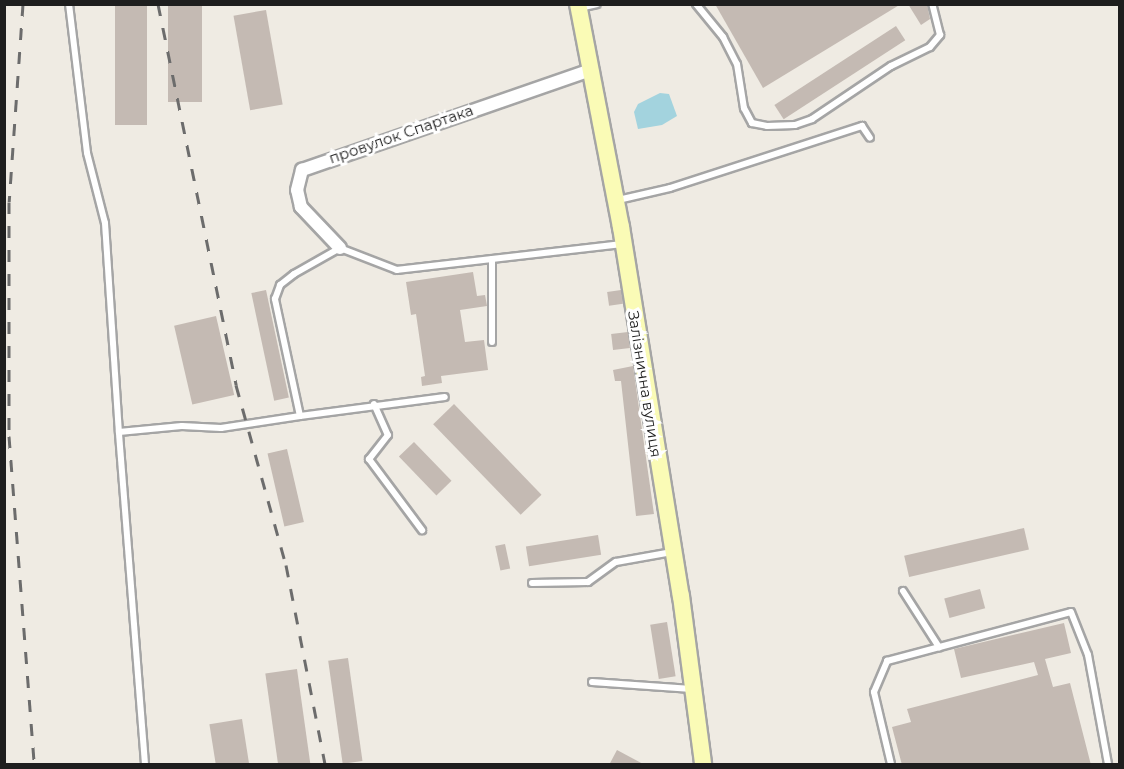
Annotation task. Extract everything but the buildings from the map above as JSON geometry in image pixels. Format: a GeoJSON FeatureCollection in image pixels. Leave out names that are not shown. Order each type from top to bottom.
{"type":"FeatureCollection","features":[{"type":"Feature","properties":{"kind":"street","name":"Залізнична вулиця"},"geometry":{"type":"LineString","coordinates":[[579,6],[624,244],[703,765]]}},
{"type":"Feature","properties":{"kind":"street","name":"провулок Спартака"},"geometry":{"type":"LineString","coordinates":[[340,248],[301,207],[297,190],[302,170],[591,70]]}},
{"type":"Feature","properties":{"kind":"lane"},"geometry":{"type":"LineString","coordinates":[[69,4],[87,153],[105,223],[145,765]]}},
{"type":"Feature","properties":{"kind":"lane"},"geometry":{"type":"LineString","coordinates":[[579,6],[597,4]]}},
{"type":"Feature","properties":{"kind":"lane"},"geometry":{"type":"LineString","coordinates":[[696,4],[723,37],[737,64],[744,108],[752,123],[767,126],[795,125],[812,119],[891,66],[930,47],[940,35],[932,4]]}},
{"type":"Feature","properties":{"kind":"lane"},"geometry":{"type":"LineString","coordinates":[[616,200],[670,188],[862,126],[870,138]]}},
{"type":"Feature","properties":{"kind":"lane"},"geometry":{"type":"LineString","coordinates":[[300,416],[275,299],[280,285],[294,274],[340,248],[397,270],[624,244]]}},
{"type":"Feature","properties":{"kind":"lane"},"geometry":{"type":"LineString","coordinates":[[492,259],[492,342]]}},
{"type":"Feature","properties":{"kind":"lane"},"geometry":{"type":"LineString","coordinates":[[119,432],[182,426],[221,428],[374,404],[445,397]]}},
{"type":"Feature","properties":{"kind":"lane"},"geometry":{"type":"LineString","coordinates":[[374,404],[388,435],[369,459],[422,530]]}},
{"type":"Feature","properties":{"kind":"lane"},"geometry":{"type":"LineString","coordinates":[[532,583],[588,582],[616,561],[672,552]]}},
{"type":"Feature","properties":{"kind":"lane"},"geometry":{"type":"LineString","coordinates":[[903,591],[939,647]]}},
{"type":"Feature","properties":{"kind":"lane"},"geometry":{"type":"LineString","coordinates":[[891,765],[874,692],[887,661],[1071,612],[1088,655],[1108,765]]}},
{"type":"Feature","properties":{"kind":"lane"},"geometry":{"type":"LineString","coordinates":[[592,682],[693,689]]}},
{"type":"Feature","properties":{"kind":"water"},"geometry":{"type":"Polygon","coordinates":[[[660,93],[669,94],[677,116],[662,125],[638,129],[634,112],[638,104],[660,93]]]}},
{"type":"Feature","properties":{"kind":"railway"},"geometry":{"type":"LineString","coordinates":[[23,4],[9,202],[9,436],[34,764]]}},
{"type":"Feature","properties":{"kind":"railway"},"geometry":{"type":"LineString","coordinates":[[158,4],[236,385],[286,565],[325,764]]}}]}
